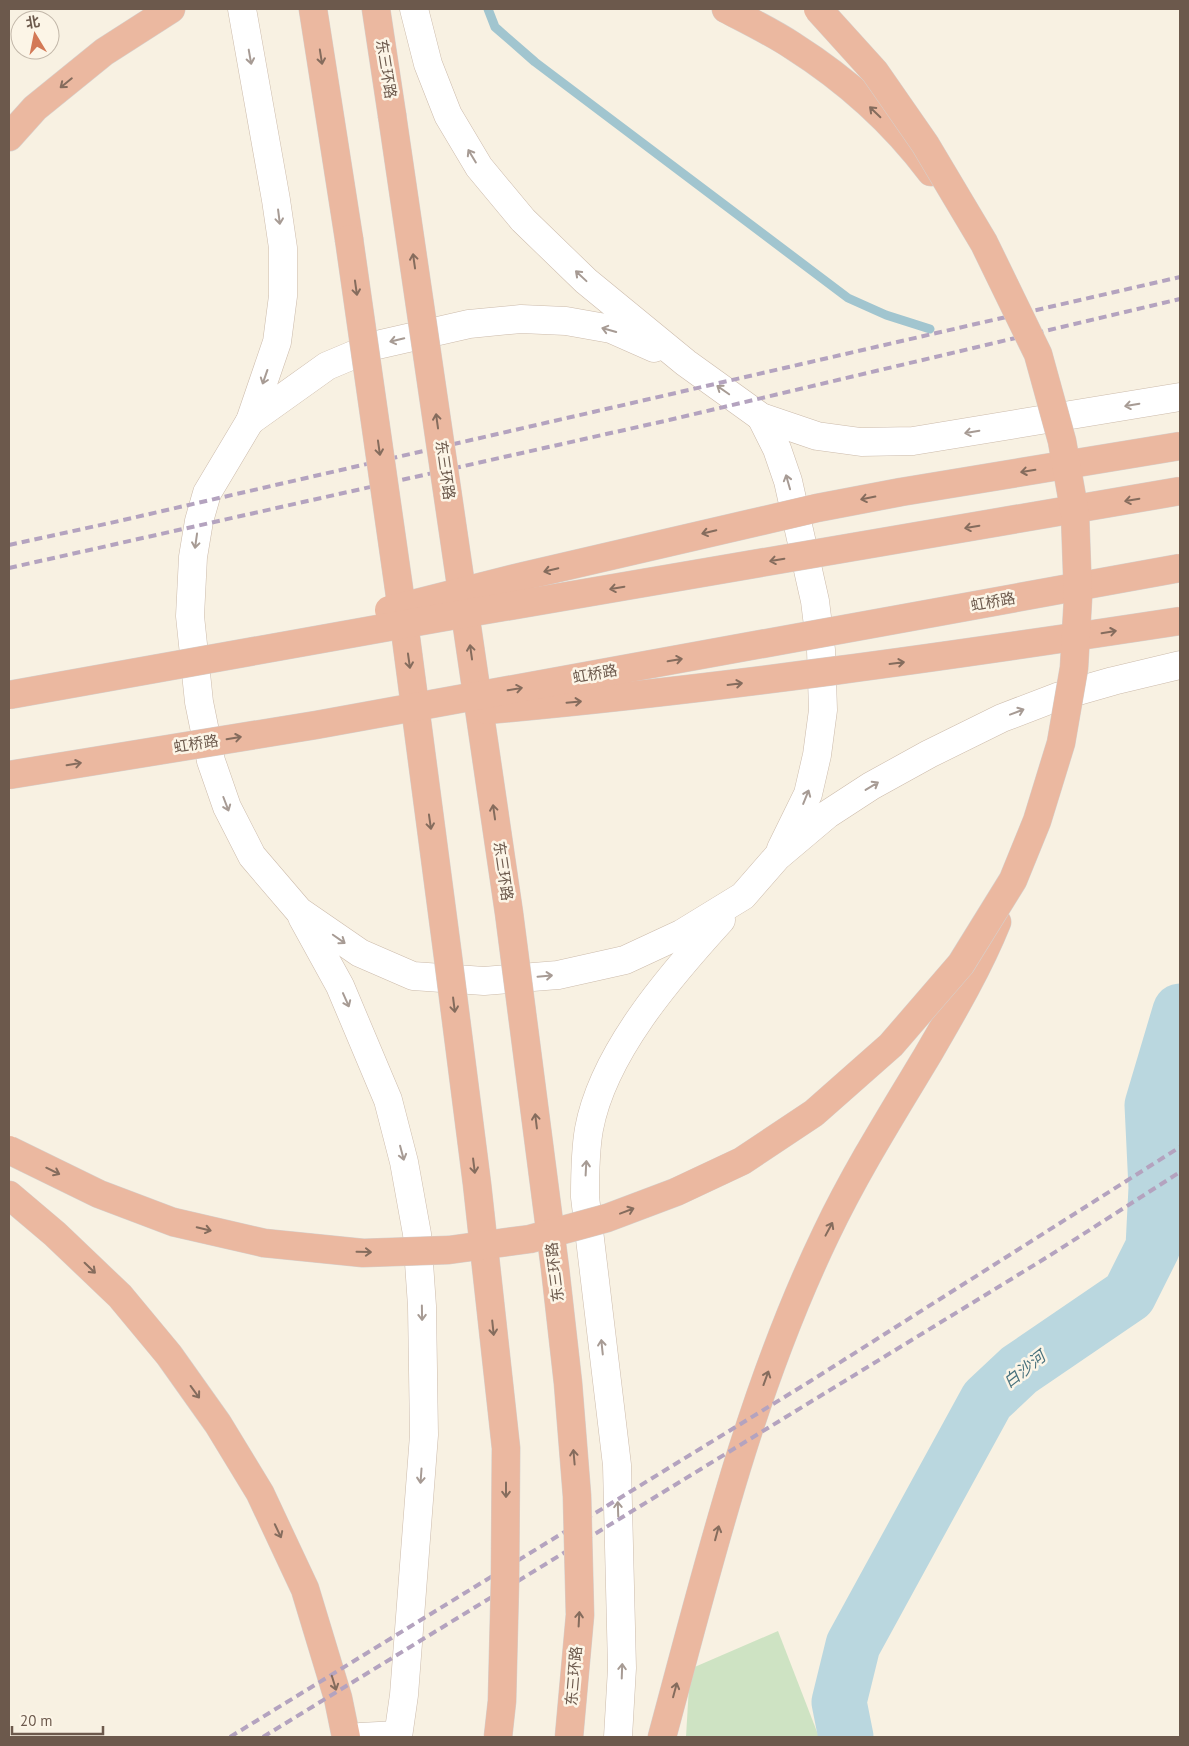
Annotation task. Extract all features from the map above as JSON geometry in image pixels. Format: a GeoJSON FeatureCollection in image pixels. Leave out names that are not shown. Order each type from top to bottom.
{"type":"FeatureCollection","features":[{"type":"Feature","properties":{"kind":"highway"},"geometry":{"type":"LineString","coordinates":[[9,137],[35,108],[104,52],[171,9]]}},
{"type":"Feature","properties":{"kind":"highway"},"geometry":{"type":"LineString","coordinates":[[313,9],[349,239],[406,638],[477,1184],[506,1448],[505,1599],[502,1701],[498,1737]]}},
{"type":"Feature","properties":{"kind":"highway","name":"东三环路"},"geometry":{"type":"LineString","coordinates":[[376,9],[509,913],[568,1383],[577,1496],[580,1616],[569,1737]]}},
{"type":"Feature","properties":{"kind":"highway"},"geometry":{"type":"LineString","coordinates":[[726,9],[793,46],[848,86],[912,147],[984,243]]}},
{"type":"Feature","properties":{"kind":"highway"},"geometry":{"type":"LineString","coordinates":[[662,1737],[727,1495],[755,1408],[788,1320],[831,1225],[873,1148],[962,996],[990,941],[1037,821],[1061,744],[1074,668],[1078,598],[1075,514],[1062,441],[1038,354],[984,243],[925,144],[874,72],[818,9]]}},
{"type":"Feature","properties":{"kind":"highway"},"geometry":{"type":"LineString","coordinates":[[54,688],[279,638],[524,576],[817,508],[901,492],[1180,446]]}},
{"type":"Feature","properties":{"kind":"highway"},"geometry":{"type":"LineString","coordinates":[[9,695],[439,618],[1180,492]]}},
{"type":"Feature","properties":{"kind":"highway","name":"虹桥路"},"geometry":{"type":"LineString","coordinates":[[9,775],[316,725],[1180,568]]}},
{"type":"Feature","properties":{"kind":"highway"},"geometry":{"type":"LineString","coordinates":[[316,725],[596,700],[753,682],[957,655],[1180,620]]}},
{"type":"Feature","properties":{"kind":"highway"},"geometry":{"type":"LineString","coordinates":[[9,779],[35,770]]}},
{"type":"Feature","properties":{"kind":"highway"},"geometry":{"type":"LineString","coordinates":[[9,1150],[99,1194],[173,1222],[264,1243],[363,1253],[449,1250],[540,1236],[607,1218],[676,1192],[742,1161],[814,1113],[892,1045],[961,964],[1013,880]]}},
{"type":"Feature","properties":{"kind":"highway"},"geometry":{"type":"LineString","coordinates":[[9,1195],[55,1234],[120,1296],[168,1355],[218,1424],[260,1493],[305,1589],[338,1698],[346,1737]]}},
{"type":"Feature","properties":{"kind":"main road"},"geometry":{"type":"LineString","coordinates":[[242,9],[276,200],[282,248],[283,286],[277,342],[250,421],[207,493],[198,521],[193,557],[190,616],[199,702],[211,761],[227,807],[252,856],[299,911],[340,986],[388,1100],[404,1162],[417,1234],[422,1306],[424,1435],[412,1612],[404,1695],[398,1736],[360,1737]]}},
{"type":"Feature","properties":{"kind":"main road"},"geometry":{"type":"LineString","coordinates":[[414,9],[428,64],[448,116],[479,167],[523,220],[586,280],[686,363],[761,417],[816,436],[861,442],[913,442],[1180,397]]}},
{"type":"Feature","properties":{"kind":"main road"},"geometry":{"type":"LineString","coordinates":[[250,421],[327,366],[377,345],[418,334],[469,324],[521,319],[566,321],[611,329],[686,363]]}},
{"type":"Feature","properties":{"kind":"main road"},"geometry":{"type":"LineString","coordinates":[[761,417],[777,449],[788,481],[815,601],[821,650],[823,710],[817,754],[808,794],[777,856]]}},
{"type":"Feature","properties":{"kind":"main road"},"geometry":{"type":"LineString","coordinates":[[618,1737],[622,1668],[617,1465],[585,1197],[585,1166],[589,1129],[600,1093],[624,1043],[660,992],[699,944],[777,856],[828,814],[871,786],[1002,718],[1057,697],[1112,681],[1180,665]]}},
{"type":"Feature","properties":{"kind":"main road"},"geometry":{"type":"LineString","coordinates":[[299,911],[360,953],[413,976],[484,981],[558,974],[625,960],[681,934],[743,896]]}},
{"type":"Feature","properties":{"kind":"green space"},"geometry":{"type":"Polygon","coordinates":[[[778,1631],[819,1737],[686,1737],[690,1669],[778,1631]]]}},
{"type":"Feature","properties":{"kind":"waterway"},"geometry":{"type":"LineString","coordinates":[[488,9],[495,27],[535,62],[848,298],[886,315],[930,329]]}},
{"type":"Feature","properties":{"kind":"waterway","name":"白沙河"},"geometry":{"type":"LineString","coordinates":[[846,1737],[839,1702],[853,1645],[987,1400],[1019,1370],[1129,1295],[1153,1247],[1156,1188],[1152,1105],[1180,1011]]}},
{"type":"Feature","properties":{"kind":"railway"},"geometry":{"type":"LineString","coordinates":[[9,545],[1180,277]]}},
{"type":"Feature","properties":{"kind":"railway"},"geometry":{"type":"LineString","coordinates":[[9,568],[669,420],[1180,299]]}},
{"type":"Feature","properties":{"kind":"railway"},"geometry":{"type":"LineString","coordinates":[[230,1737],[809,1382],[1180,1147]]}},
{"type":"Feature","properties":{"kind":"railway"},"geometry":{"type":"LineString","coordinates":[[263,1737],[1049,1256],[1180,1172]]}}]}
